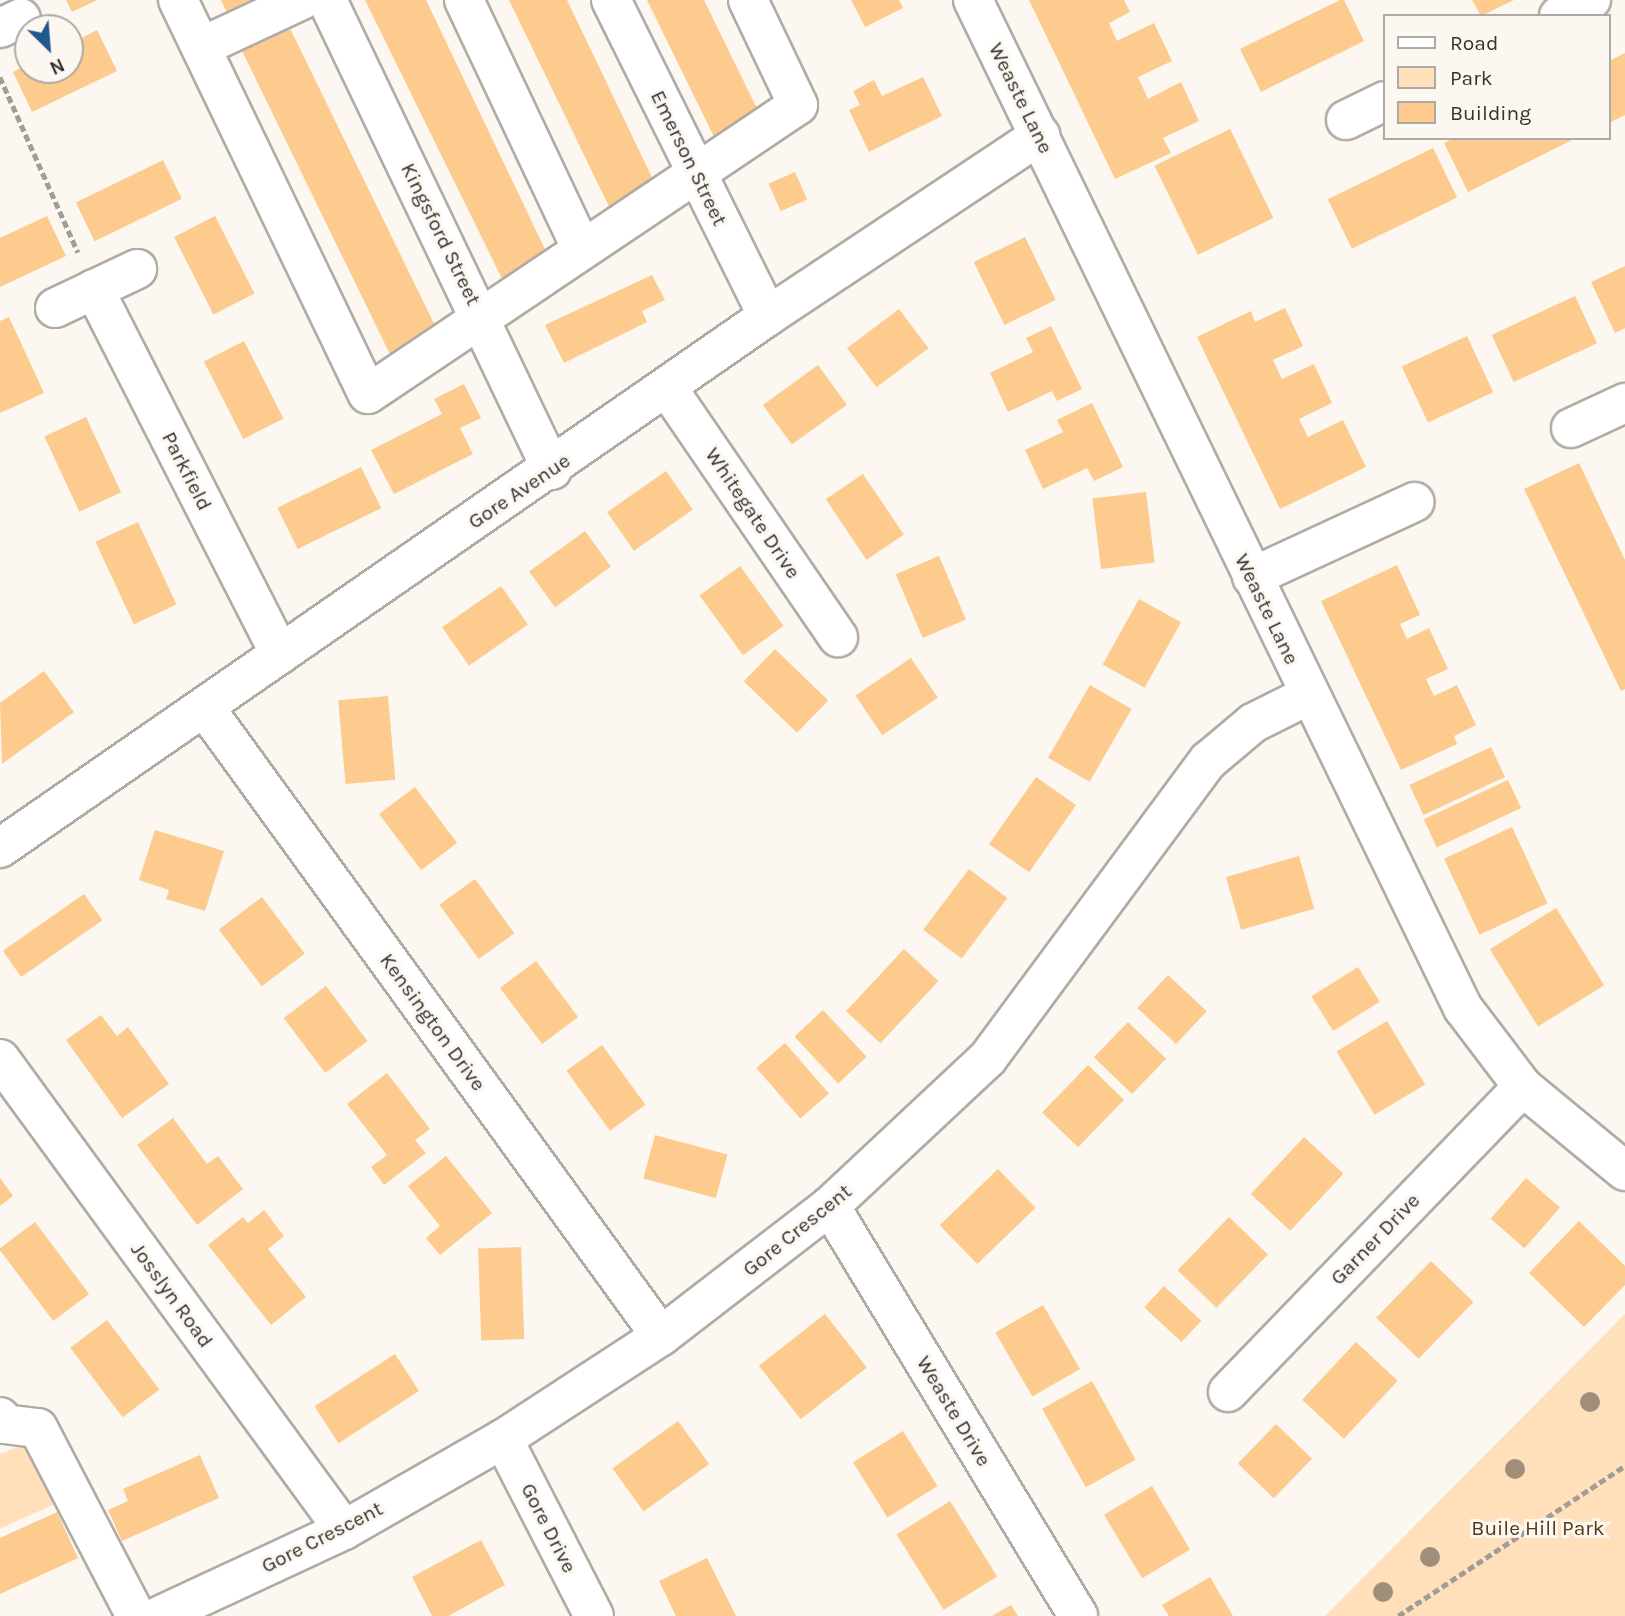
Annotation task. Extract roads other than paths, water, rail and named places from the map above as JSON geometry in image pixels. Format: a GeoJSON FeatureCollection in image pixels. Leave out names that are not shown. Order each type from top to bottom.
{"type":"FeatureCollection","features":[{"type":"Feature","properties":{"kind":"street"},"geometry":{"type":"LineString","coordinates":[[178,0],[368,394],[798,105],[748,0]]}},
{"type":"Feature","properties":{"kind":"street"},"geometry":{"type":"LineString","coordinates":[[201,47],[302,0]]}},
{"type":"Feature","properties":{"kind":"street","name":"Kingsford Street"},"geometry":{"type":"LineString","coordinates":[[327,0],[482,318],[552,470]]}},
{"type":"Feature","properties":{"kind":"street"},"geometry":{"type":"LineString","coordinates":[[464,0],[582,250]]}},
{"type":"Feature","properties":{"kind":"street","name":"Emerson Street"},"geometry":{"type":"LineString","coordinates":[[611,0],[768,316]]}},
{"type":"Feature","properties":{"kind":"street","name":"Weaste Lane"},"geometry":{"type":"LineString","coordinates":[[973,0],[1463,1008],[1523,1087],[1625,1171]]}},
{"type":"Feature","properties":{"kind":"street"},"geometry":{"type":"LineString","coordinates":[[1563,14],[1591,0]]}},
{"type":"Feature","properties":{"kind":"street"},"geometry":{"type":"LineString","coordinates":[[1346,120],[1384,101]]}},
{"type":"Feature","properties":{"kind":"street","name":"Gore Avenue"},"geometry":{"type":"LineString","coordinates":[[0,848],[552,470],[768,316],[1040,135]]}},
{"type":"Feature","properties":{"kind":"street"},"geometry":{"type":"LineString","coordinates":[[55,307],[137,269]]}},
{"type":"Feature","properties":{"kind":"street","name":"Parkfield"},"geometry":{"type":"LineString","coordinates":[[94,289],[280,654]]}},
{"type":"Feature","properties":{"kind":"street","name":"Whitegate Drive"},"geometry":{"type":"LineString","coordinates":[[668,389],[838,636]]}},
{"type":"Feature","properties":{"kind":"street"},"geometry":{"type":"LineString","coordinates":[[1570,428],[1625,403]]}},
{"type":"Feature","properties":{"kind":"street"},"geometry":{"type":"LineString","coordinates":[[1252,577],[1414,502]]}},
{"type":"Feature","properties":{"kind":"street","name":"Gore Crescent"},"geometry":{"type":"LineString","coordinates":[[159,1616],[344,1530],[503,1439],[661,1336],[830,1206],[988,1058],[1208,761],[1253,723],[1309,695]]}},
{"type":"Feature","properties":{"kind":"street","name":"Kensington Drive"},"geometry":{"type":"LineString","coordinates":[[205,708],[661,1336]]}},
{"type":"Feature","properties":{"kind":"street","name":"Josslyn Road"},"geometry":{"type":"LineString","coordinates":[[0,1059],[344,1530]]}},
{"type":"Feature","properties":{"kind":"street","name":"Garner Drive"},"geometry":{"type":"LineString","coordinates":[[1227,1392],[1523,1087]]}},
{"type":"Feature","properties":{"kind":"street","name":"Weaste Drive"},"geometry":{"type":"LineString","coordinates":[[830,1206],[1079,1616]]}},
{"type":"Feature","properties":{"kind":"street"},"geometry":{"type":"LineString","coordinates":[[0,1417],[4,1424],[38,1428],[135,1616]]}},
{"type":"Feature","properties":{"kind":"street","name":"Gore Drive"},"geometry":{"type":"LineString","coordinates":[[503,1439],[594,1616]]}},
{"type":"Feature","properties":{"kind":"park label","name":"Buile Hill Park"},"geometry":{"type":"Point","coordinates":[1538,1528]}}]}
